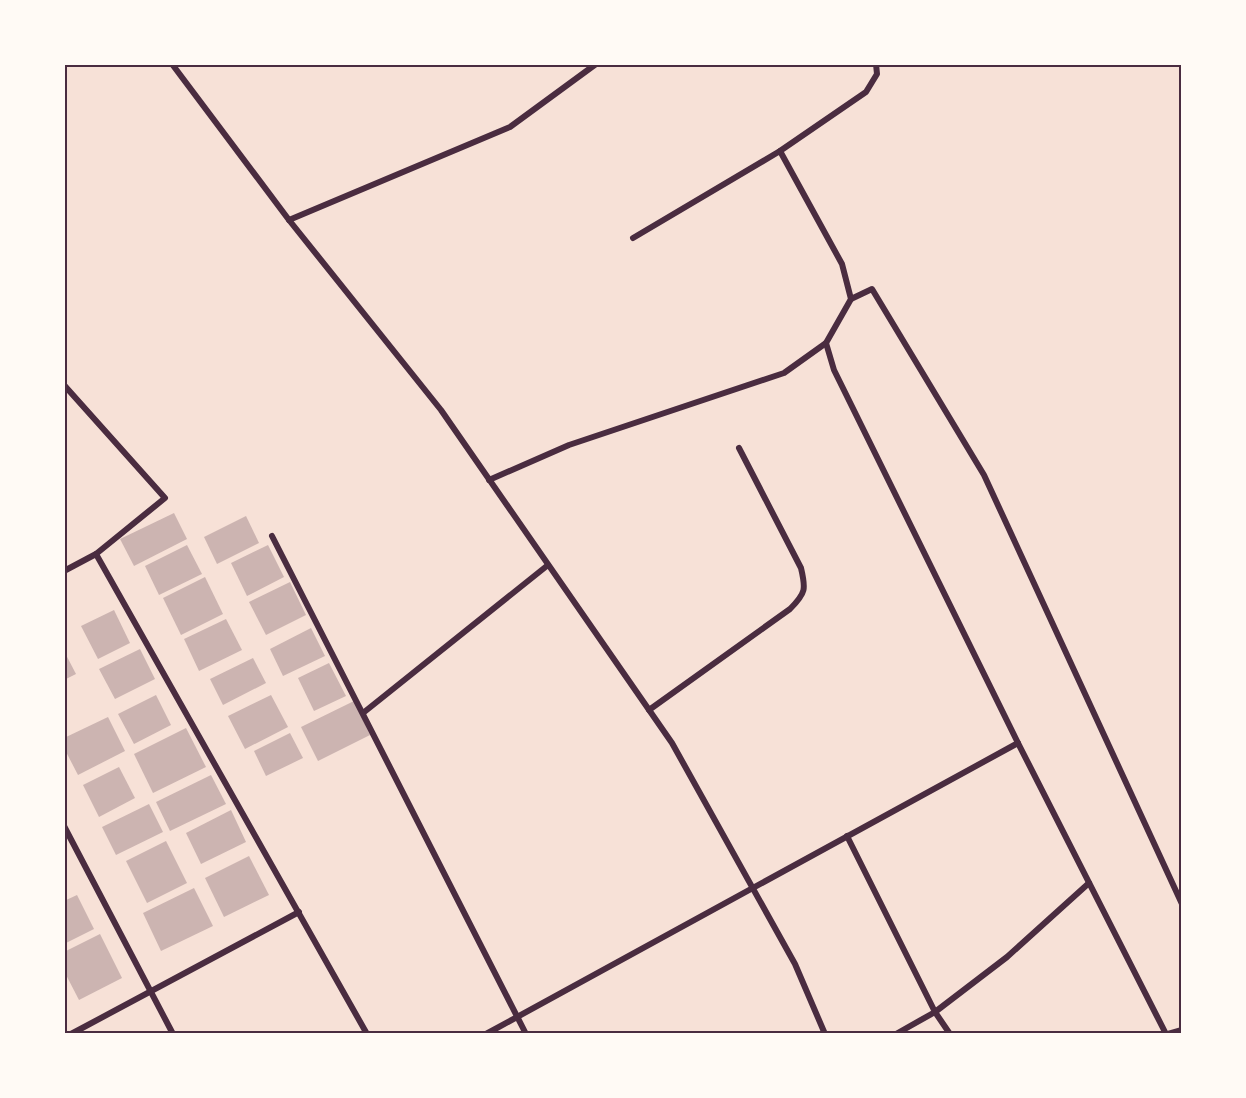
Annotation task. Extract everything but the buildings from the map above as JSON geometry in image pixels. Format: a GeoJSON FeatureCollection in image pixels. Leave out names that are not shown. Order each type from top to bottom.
{"type":"FeatureCollection","features":[{"type":"Feature","properties":{"kind":"street"},"geometry":{"type":"LineString","coordinates":[[172,64],[290,220],[441,410],[672,743],[795,964],[825,1034]]}},
{"type":"Feature","properties":{"kind":"street"},"geometry":{"type":"LineString","coordinates":[[290,220],[510,128],[596,64]]}},
{"type":"Feature","properties":{"kind":"street"},"geometry":{"type":"LineString","coordinates":[[633,238],[780,151],[866,92],[877,74],[876,64]]}},
{"type":"Feature","properties":{"kind":"street"},"geometry":{"type":"LineString","coordinates":[[780,151],[842,264],[851,299]]}},
{"type":"Feature","properties":{"kind":"street"},"geometry":{"type":"LineString","coordinates":[[489,480],[569,445],[784,373],[826,343],[851,299],[872,289],[984,475],[1182,904]]}},
{"type":"Feature","properties":{"kind":"street"},"geometry":{"type":"LineString","coordinates":[[826,343],[834,370],[1018,743],[1167,1034],[1182,1030]]}},
{"type":"Feature","properties":{"kind":"street"},"geometry":{"type":"LineString","coordinates":[[64,385],[165,498],[96,554],[64,571]]}},
{"type":"Feature","properties":{"kind":"street"},"geometry":{"type":"LineString","coordinates":[[649,710],[790,609],[800,598],[805,583],[801,568],[740,448]]}},
{"type":"Feature","properties":{"kind":"street"},"geometry":{"type":"LineString","coordinates":[[272,536],[526,1034]]}},
{"type":"Feature","properties":{"kind":"street"},"geometry":{"type":"LineString","coordinates":[[96,554],[367,1034]]}},
{"type":"Feature","properties":{"kind":"street"},"geometry":{"type":"LineString","coordinates":[[363,713],[548,565]]}},
{"type":"Feature","properties":{"kind":"street"},"geometry":{"type":"LineString","coordinates":[[486,1034],[1018,743]]}},
{"type":"Feature","properties":{"kind":"street"},"geometry":{"type":"LineString","coordinates":[[64,826],[173,1034]]}},
{"type":"Feature","properties":{"kind":"street"},"geometry":{"type":"LineString","coordinates":[[847,836],[935,1012],[950,1034]]}},
{"type":"Feature","properties":{"kind":"street"},"geometry":{"type":"LineString","coordinates":[[896,1034],[935,1012],[1007,957],[1089,883]]}},
{"type":"Feature","properties":{"kind":"street"},"geometry":{"type":"LineString","coordinates":[[72,1034],[299,912]]}}]}
